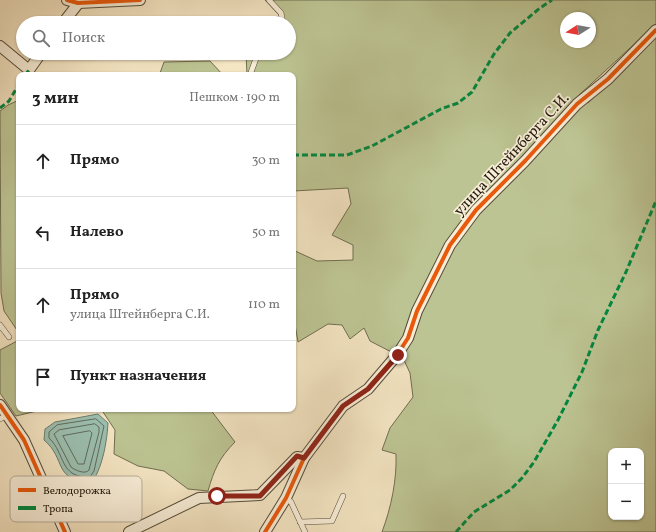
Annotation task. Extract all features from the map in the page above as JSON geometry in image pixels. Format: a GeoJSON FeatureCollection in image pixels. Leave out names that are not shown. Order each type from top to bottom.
{"type":"FeatureCollection","features":[{"type":"Feature","properties":{"kind":"street"},"geometry":{"type":"LineString","coordinates":[[67,0],[80,2],[140,0]]}},
{"type":"Feature","properties":{"kind":"street"},"geometry":{"type":"LineString","coordinates":[[69,16],[80,2]]}},
{"type":"Feature","properties":{"kind":"street","name":"улица Штейнберга С.И."},"geometry":{"type":"LineString","coordinates":[[265,532],[286,498],[304,458],[343,406],[368,389],[398,355],[408,338],[417,311],[450,245],[476,210],[525,161],[577,104],[608,79],[656,30]]}},
{"type":"Feature","properties":{"kind":"street"},"geometry":{"type":"LineString","coordinates":[[0,46],[16,59]]}},
{"type":"Feature","properties":{"kind":"street"},"geometry":{"type":"LineString","coordinates":[[17,60],[29,70],[36,60]]}},
{"type":"Feature","properties":{"kind":"street"},"geometry":{"type":"LineString","coordinates":[[0,405],[4,417],[24,440],[40,476]]}},
{"type":"Feature","properties":{"kind":"street"},"geometry":{"type":"LineString","coordinates":[[129,532],[199,498],[260,496],[297,456],[304,458]]}},
{"type":"Feature","properties":{"kind":"street"},"geometry":{"type":"LineString","coordinates":[[61,522],[65,532]]}},
{"type":"Feature","properties":{"kind":"lane"},"geometry":{"type":"LineString","coordinates":[[269,0],[281,13],[282,16]]}},
{"type":"Feature","properties":{"kind":"lane"},"geometry":{"type":"LineString","coordinates":[[251,72],[255,60]]}},
{"type":"Feature","properties":{"kind":"lane"},"geometry":{"type":"LineString","coordinates":[[0,325],[9,337]]}},
{"type":"Feature","properties":{"kind":"lane"},"geometry":{"type":"LineString","coordinates":[[300,522],[332,521],[343,496]]}},
{"type":"Feature","properties":{"kind":"lane"},"geometry":{"type":"LineString","coordinates":[[286,498],[291,502],[305,532]]}},
{"type":"Feature","properties":{"kind":"green space"},"geometry":{"type":"Polygon","coordinates":[[[265,0],[656,0],[656,24],[578,96],[588,103],[656,37],[656,532],[382,532],[393,494],[396,474],[396,454],[382,450],[390,428],[413,397],[410,373],[403,358],[370,341],[364,328],[350,339],[342,325],[328,324],[298,342],[296,330],[296,251],[317,261],[353,260],[353,245],[332,235],[351,204],[348,188],[296,191],[296,72],[247,72],[246,60],[296,60],[296,16],[279,16],[265,0]]]}},
{"type":"Feature","properties":{"kind":"green space"},"geometry":{"type":"Polygon","coordinates":[[[210,61],[220,72],[160,72],[164,62],[210,61]]]}},
{"type":"Feature","properties":{"kind":"green space"},"geometry":{"type":"Polygon","coordinates":[[[16,101],[16,329],[4,311],[1,293],[0,111],[16,101]]]}},
{"type":"Feature","properties":{"kind":"green space"},"geometry":{"type":"Polygon","coordinates":[[[16,342],[16,412],[33,412],[16,416],[0,393],[0,350],[16,342]]]}},
{"type":"Feature","properties":{"kind":"green space"},"geometry":{"type":"Polygon","coordinates":[[[103,412],[212,412],[235,442],[225,453],[218,465],[212,477],[208,491],[188,489],[164,471],[138,466],[114,454],[115,430],[103,412]]]}},
{"type":"Feature","properties":{"kind":"water"},"geometry":{"type":"Polygon","coordinates":[[[98,414],[108,423],[107,437],[102,460],[96,476],[69,476],[62,468],[51,447],[44,440],[45,429],[55,422],[98,414]]]}},
{"type":"Feature","properties":{"kind":"marked path"},"geometry":{"type":"LineString","coordinates":[[296,155],[347,155],[372,146],[441,109],[458,103],[472,92],[494,54],[510,33],[552,0]]}},
{"type":"Feature","properties":{"kind":"marked path"},"geometry":{"type":"LineString","coordinates":[[0,108],[9,101],[16,89]]}},
{"type":"Feature","properties":{"kind":"marked path"},"geometry":{"type":"LineString","coordinates":[[456,532],[474,512],[510,490],[522,478],[534,462],[558,420],[582,372],[598,330],[626,272],[656,201]]}},
{"type":"Feature","properties":{"kind":"cycle path"},"geometry":{"type":"LineString","coordinates":[[67,0],[78,3],[140,0]]}},
{"type":"Feature","properties":{"kind":"cycle path"},"geometry":{"type":"LineString","coordinates":[[265,532],[286,498],[304,458],[343,406],[368,389],[397,355],[408,338],[417,311],[450,245],[476,210],[525,161],[577,104],[608,79],[656,30]]}},
{"type":"Feature","properties":{"kind":"cycle path"},"geometry":{"type":"LineString","coordinates":[[0,405],[24,440],[40,476]]}},
{"type":"Feature","properties":{"kind":"cycle path"},"geometry":{"type":"LineString","coordinates":[[61,522],[65,532]]}},
{"type":"Feature","properties":{"kind":"route"},"geometry":{"type":"LineString","coordinates":[[217,496],[260,496],[297,456],[304,458],[343,406],[368,389],[398,355]]}}]}
